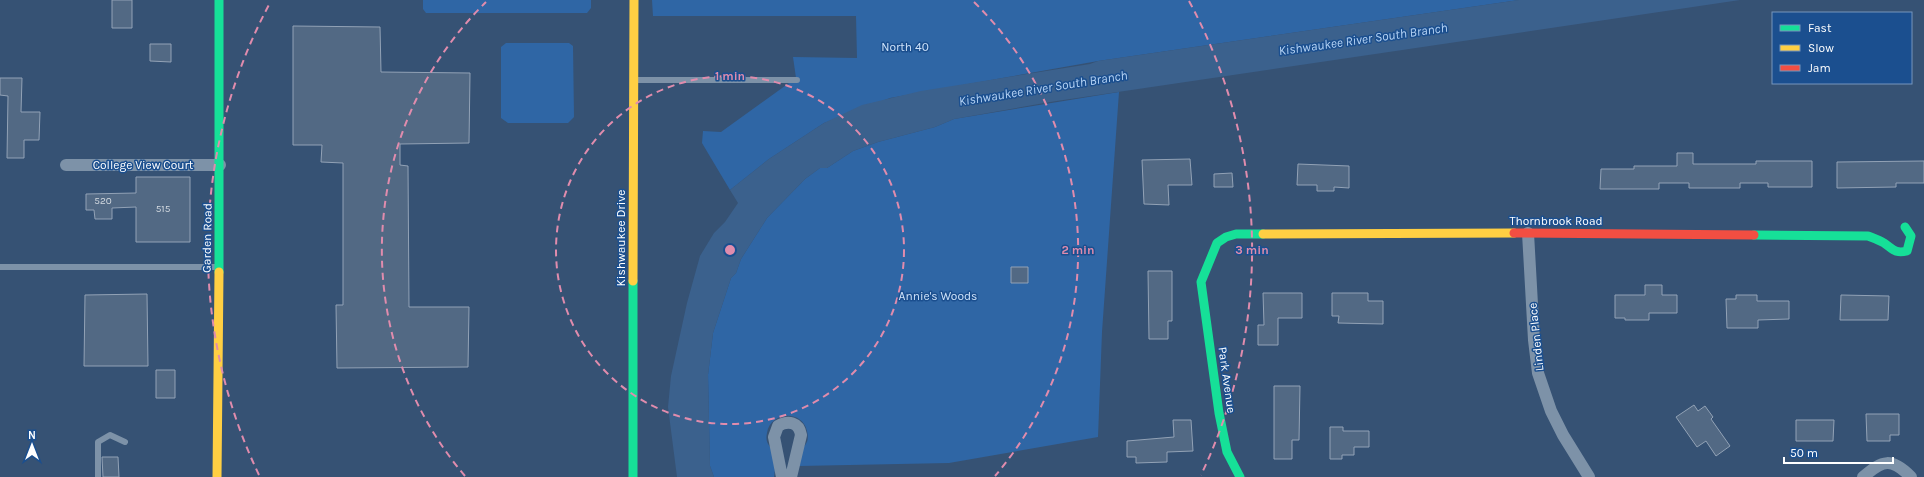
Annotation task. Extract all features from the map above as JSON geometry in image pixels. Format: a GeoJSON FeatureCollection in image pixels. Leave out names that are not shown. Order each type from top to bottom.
{"type":"FeatureCollection","features":[{"type":"Feature","properties":{"kind":"street","name":"Garden Road"},"geometry":{"type":"LineString","coordinates":[[217,477],[220,165],[219,0]]}},
{"type":"Feature","properties":{"kind":"street","name":"Kishwaukee Drive"},"geometry":{"type":"LineString","coordinates":[[632,477],[634,0]]}},
{"type":"Feature","properties":{"kind":"street","name":"College View Court"},"geometry":{"type":"LineString","coordinates":[[66,165],[220,165]]}},
{"type":"Feature","properties":{"kind":"street","name":"Thornbrook Road"},"geometry":{"type":"LineString","coordinates":[[1201,282],[1217,243],[1226,237],[1236,234],[1528,233],[1868,236],[1885,244],[1894,252],[1901,253],[1907,251],[1911,236],[1905,227]]}},
{"type":"Feature","properties":{"kind":"street","name":"Linden Place"},"geometry":{"type":"LineString","coordinates":[[1528,233],[1534,340],[1538,373],[1551,411],[1563,435],[1589,477]]}},
{"type":"Feature","properties":{"kind":"street","name":"Park Avenue"},"geometry":{"type":"LineString","coordinates":[[1201,282],[1219,412],[1227,452],[1240,477]]}},
{"type":"Feature","properties":{"kind":"street"},"geometry":{"type":"LineString","coordinates":[[782,477],[774,437],[778,426],[788,422],[794,424],[800,430],[801,435],[791,477]]}},
{"type":"Feature","properties":{"kind":"street"},"geometry":{"type":"LineString","coordinates":[[1863,477],[1874,467],[1884,463],[1901,467],[1911,477]]}},
{"type":"Feature","properties":{"kind":"lane"},"geometry":{"type":"LineString","coordinates":[[634,80],[797,80]]}},
{"type":"Feature","properties":{"kind":"lane"},"geometry":{"type":"LineString","coordinates":[[0,267],[219,267]]}},
{"type":"Feature","properties":{"kind":"lane"},"geometry":{"type":"LineString","coordinates":[[98,477],[98,442],[110,435],[125,442]]}},
{"type":"Feature","properties":{"kind":"green space"},"geometry":{"type":"Polygon","coordinates":[[[423,0],[591,0],[591,8],[587,13],[426,13],[423,9],[423,0]]]}},
{"type":"Feature","properties":{"kind":"green space","name":"North 40"},"geometry":{"type":"Polygon","coordinates":[[[652,0],[1519,0],[1098,61],[890,98],[824,123],[769,159],[730,190],[702,143],[703,131],[721,132],[796,78],[793,57],[857,58],[856,16],[653,16],[652,0]]]}},
{"type":"Feature","properties":{"kind":"green space"},"geometry":{"type":"Polygon","coordinates":[[[506,43],[569,43],[573,46],[574,117],[568,123],[508,123],[501,118],[501,47],[506,43]]]}},
{"type":"Feature","properties":{"kind":"green space","name":"Annie's Woods"},"geometry":{"type":"Polygon","coordinates":[[[1119,92],[1102,332],[1098,437],[949,463],[799,466],[799,454],[808,439],[807,431],[804,424],[799,419],[793,416],[786,416],[780,417],[769,426],[766,437],[775,458],[774,477],[714,477],[710,466],[708,375],[713,333],[731,278],[736,273],[741,259],[767,218],[805,179],[820,168],[827,168],[853,151],[878,142],[935,127],[954,119],[1119,92]]]}},
{"type":"Feature","properties":{"kind":"water","name":"Kishwaukee River South Branch"},"geometry":{"type":"Polygon","coordinates":[[[1519,0],[1740,0],[1050,102],[954,119],[935,127],[878,142],[853,151],[827,168],[820,168],[805,179],[767,218],[741,259],[736,273],[731,278],[713,333],[708,375],[710,466],[714,477],[677,477],[668,407],[671,376],[687,303],[700,256],[714,233],[725,222],[738,203],[730,190],[769,159],[824,123],[862,105],[921,91],[1090,64],[1098,61],[1519,0]]]}},
{"type":"Feature","properties":{"kind":"building"},"geometry":{"type":"Polygon","coordinates":[[[112,0],[132,0],[132,28],[112,28],[112,0]]]}},
{"type":"Feature","properties":{"kind":"building"},"geometry":{"type":"Polygon","coordinates":[[[293,26],[380,27],[381,72],[470,73],[469,143],[400,144],[400,165],[408,166],[409,307],[469,307],[468,367],[337,368],[336,305],[343,305],[343,163],[321,162],[322,145],[293,145],[293,26]]]}},
{"type":"Feature","properties":{"kind":"building"},"geometry":{"type":"Polygon","coordinates":[[[150,44],[171,44],[171,62],[150,61],[150,44]]]}},
{"type":"Feature","properties":{"kind":"building"},"geometry":{"type":"Polygon","coordinates":[[[0,78],[22,78],[21,112],[40,112],[39,140],[24,140],[24,158],[7,158],[8,96],[0,95],[0,78]]]}},
{"type":"Feature","properties":{"kind":"building"},"geometry":{"type":"Polygon","coordinates":[[[1677,153],[1693,153],[1693,164],[1756,164],[1756,161],[1812,161],[1812,187],[1768,187],[1768,183],[1740,183],[1740,188],[1689,188],[1689,183],[1659,183],[1659,189],[1600,189],[1601,169],[1634,169],[1634,166],[1677,166],[1677,153]]]}},
{"type":"Feature","properties":{"kind":"building"},"geometry":{"type":"Polygon","coordinates":[[[1190,159],[1192,185],[1168,185],[1169,205],[1144,204],[1142,160],[1190,159]]]}},
{"type":"Feature","properties":{"kind":"building"},"geometry":{"type":"Polygon","coordinates":[[[1924,161],[1924,183],[1896,183],[1896,187],[1837,188],[1837,162],[1924,161]]]}},
{"type":"Feature","properties":{"kind":"building"},"geometry":{"type":"Polygon","coordinates":[[[1298,164],[1349,166],[1349,188],[1334,187],[1334,191],[1317,191],[1317,185],[1297,185],[1298,164]]]}},
{"type":"Feature","properties":{"kind":"building"},"geometry":{"type":"Polygon","coordinates":[[[1232,173],[1233,187],[1214,187],[1214,174],[1232,173]]]}},
{"type":"Feature","properties":{"kind":"building"},"geometry":{"type":"Polygon","coordinates":[[[136,177],[190,177],[190,242],[136,242],[136,207],[112,208],[112,219],[95,219],[94,210],[86,210],[86,194],[136,193],[136,177]]]}},
{"type":"Feature","properties":{"kind":"building"},"geometry":{"type":"Polygon","coordinates":[[[1011,267],[1028,267],[1028,283],[1011,283],[1011,267]]]}},
{"type":"Feature","properties":{"kind":"building"},"geometry":{"type":"Polygon","coordinates":[[[1148,271],[1172,271],[1172,321],[1168,321],[1168,339],[1149,339],[1148,271]]]}},
{"type":"Feature","properties":{"kind":"building"},"geometry":{"type":"Polygon","coordinates":[[[1645,285],[1662,285],[1662,295],[1677,295],[1677,313],[1649,313],[1649,320],[1625,320],[1625,318],[1615,318],[1615,295],[1645,295],[1645,285]]]}},
{"type":"Feature","properties":{"kind":"building"},"geometry":{"type":"Polygon","coordinates":[[[1263,293],[1302,293],[1302,318],[1278,318],[1278,345],[1258,345],[1258,325],[1264,325],[1263,293]]]}},
{"type":"Feature","properties":{"kind":"building"},"geometry":{"type":"Polygon","coordinates":[[[1332,293],[1368,293],[1368,301],[1383,301],[1383,324],[1338,323],[1339,316],[1332,316],[1332,293]]]}},
{"type":"Feature","properties":{"kind":"building"},"geometry":{"type":"Polygon","coordinates":[[[147,294],[148,366],[84,366],[85,295],[147,294]]]}},
{"type":"Feature","properties":{"kind":"building"},"geometry":{"type":"Polygon","coordinates":[[[1736,295],[1757,295],[1757,301],[1789,301],[1789,319],[1758,320],[1758,328],[1727,328],[1726,299],[1736,299],[1736,295]]]}},
{"type":"Feature","properties":{"kind":"building"},"geometry":{"type":"Polygon","coordinates":[[[1841,295],[1889,296],[1888,320],[1840,320],[1841,295]]]}},
{"type":"Feature","properties":{"kind":"building"},"geometry":{"type":"Polygon","coordinates":[[[156,370],[175,370],[175,398],[156,398],[156,370]]]}},
{"type":"Feature","properties":{"kind":"building"},"geometry":{"type":"Polygon","coordinates":[[[1274,386],[1300,386],[1299,440],[1292,440],[1292,459],[1274,459],[1274,386]]]}},
{"type":"Feature","properties":{"kind":"building"},"geometry":{"type":"Polygon","coordinates":[[[1694,405],[1698,411],[1705,406],[1713,417],[1711,419],[1730,446],[1716,456],[1706,441],[1697,447],[1676,417],[1694,405]]]}},
{"type":"Feature","properties":{"kind":"building"},"geometry":{"type":"Polygon","coordinates":[[[1866,414],[1899,414],[1899,435],[1890,435],[1890,441],[1867,441],[1866,414]]]}},
{"type":"Feature","properties":{"kind":"building"},"geometry":{"type":"Polygon","coordinates":[[[1173,420],[1191,420],[1193,451],[1167,452],[1167,462],[1136,463],[1136,457],[1127,457],[1127,441],[1174,437],[1173,420]]]}},
{"type":"Feature","properties":{"kind":"building"},"geometry":{"type":"Polygon","coordinates":[[[1796,420],[1834,420],[1833,441],[1796,441],[1796,420]]]}},
{"type":"Feature","properties":{"kind":"building"},"geometry":{"type":"Polygon","coordinates":[[[1330,427],[1343,427],[1343,431],[1369,431],[1369,447],[1354,447],[1354,455],[1342,455],[1342,459],[1330,459],[1330,427]]]}},
{"type":"Feature","properties":{"kind":"building"},"geometry":{"type":"Polygon","coordinates":[[[102,457],[118,457],[119,477],[103,477],[102,457]]]}},
{"type":"Feature","properties":{"kind":"traffic: fast"},"geometry":{"type":"LineString","coordinates":[[219,0],[219,272]]}},
{"type":"Feature","properties":{"kind":"traffic: fast"},"geometry":{"type":"LineString","coordinates":[[1754,235],[1868,236],[1882,242],[1894,250],[1903,252],[1907,251],[1911,236],[1905,227]]}},
{"type":"Feature","properties":{"kind":"traffic: fast"},"geometry":{"type":"LineString","coordinates":[[1240,477],[1227,452],[1219,413],[1201,282],[1217,243],[1226,237],[1236,234],[1263,234]]}},
{"type":"Feature","properties":{"kind":"traffic: fast"},"geometry":{"type":"LineString","coordinates":[[633,281],[633,477]]}},
{"type":"Feature","properties":{"kind":"traffic: slow"},"geometry":{"type":"LineString","coordinates":[[633,281],[634,0]]}},
{"type":"Feature","properties":{"kind":"traffic: slow"},"geometry":{"type":"LineString","coordinates":[[1263,234],[1514,233]]}},
{"type":"Feature","properties":{"kind":"traffic: slow"},"geometry":{"type":"LineString","coordinates":[[217,477],[219,272]]}},
{"type":"Feature","properties":{"kind":"traffic: jam"},"geometry":{"type":"LineString","coordinates":[[1514,233],[1754,235]]}}]}
